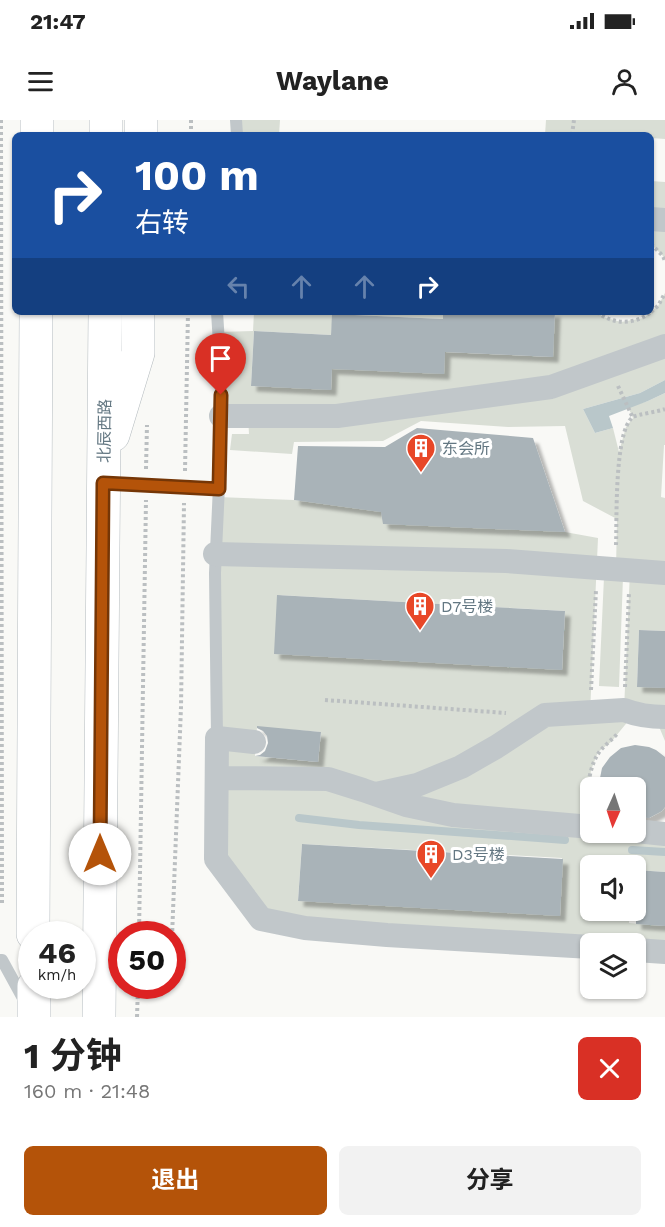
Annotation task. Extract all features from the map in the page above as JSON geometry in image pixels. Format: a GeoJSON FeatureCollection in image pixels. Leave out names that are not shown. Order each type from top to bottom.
{"type":"FeatureCollection","features":[{"type":"Feature","properties":{"kind":"main road"},"geometry":{"type":"LineString","coordinates":[[33,921],[36,315]]}},
{"type":"Feature","properties":{"kind":"main road","name":"北辰西路"},"geometry":{"type":"LineString","coordinates":[[99,1017],[105,315]]}},
{"type":"Feature","properties":{"kind":"main road"},"geometry":{"type":"LineString","coordinates":[[103,474],[138,353],[138,315]]}},
{"type":"Feature","properties":{"kind":"main road"},"geometry":{"type":"LineString","coordinates":[[34,999],[34,1017]]}},
{"type":"Feature","properties":{"kind":"street"},"geometry":{"type":"LineString","coordinates":[[221,416],[337,416],[551,387],[665,346]]}},
{"type":"Feature","properties":{"kind":"street"},"geometry":{"type":"LineString","coordinates":[[216,554],[506,561],[665,573]]}},
{"type":"Feature","properties":{"kind":"street"},"geometry":{"type":"LineString","coordinates":[[376,794],[417,785],[461,767],[545,716],[629,712],[665,717]]}},
{"type":"Feature","properties":{"kind":"street"},"geometry":{"type":"LineString","coordinates":[[255,742],[217,738],[216,859],[261,919],[305,928],[580,946]]}},
{"type":"Feature","properties":{"kind":"street"},"geometry":{"type":"LineString","coordinates":[[218,778],[328,779],[406,805],[453,815],[580,826]]}},
{"type":"Feature","properties":{"kind":"street"},"geometry":{"type":"LineString","coordinates":[[646,832],[665,834]]}},
{"type":"Feature","properties":{"kind":"street"},"geometry":{"type":"LineString","coordinates":[[646,951],[665,952]]}},
{"type":"Feature","properties":{"kind":"lane"},"geometry":{"type":"LineString","coordinates":[[217,738],[216,554],[221,416],[218,315]]}},
{"type":"Feature","properties":{"kind":"lane"},"geometry":{"type":"LineString","coordinates":[[103,474],[146,485],[219,489]]}},
{"type":"Feature","properties":{"kind":"lane"},"geometry":{"type":"LineString","coordinates":[[0,960],[34,1017]]}},
{"type":"Feature","properties":{"kind":"path"},"geometry":{"type":"LineString","coordinates":[[1,120],[2,913]]}},
{"type":"Feature","properties":{"kind":"path"},"geometry":{"type":"LineString","coordinates":[[654,247],[665,261]]}},
{"type":"Feature","properties":{"kind":"path"},"geometry":{"type":"LineString","coordinates":[[654,309],[665,293]]}},
{"type":"Feature","properties":{"kind":"path"},"geometry":{"type":"LineString","coordinates":[[173,921],[181,707],[188,315]]}},
{"type":"Feature","properties":{"kind":"path"},"geometry":{"type":"LineString","coordinates":[[601,315],[621,322],[644,318],[648,315]]}},
{"type":"Feature","properties":{"kind":"path"},"geometry":{"type":"LineString","coordinates":[[609,367],[633,418]]}},
{"type":"Feature","properties":{"kind":"path"},"geometry":{"type":"LineString","coordinates":[[590,713],[614,569],[619,454],[626,427],[633,418],[665,409]]}},
{"type":"Feature","properties":{"kind":"path"},"geometry":{"type":"LineString","coordinates":[[139,921],[147,414]]}},
{"type":"Feature","properties":{"kind":"path"},"geometry":{"type":"LineString","coordinates":[[590,777],[598,752],[611,742],[629,712],[614,569]]}},
{"type":"Feature","properties":{"kind":"path"},"geometry":{"type":"LineString","coordinates":[[325,700],[545,716]]}},
{"type":"Feature","properties":{"kind":"path"},"geometry":{"type":"LineString","coordinates":[[138,999],[138,1017]]}},
{"type":"Feature","properties":{"kind":"shaded area"},"geometry":{"type":"Polygon","coordinates":[[[236,120],[280,120],[279,132],[237,132],[236,120]]]}},
{"type":"Feature","properties":{"kind":"shaded area"},"geometry":{"type":"Polygon","coordinates":[[[546,120],[665,120],[665,139],[654,138],[654,132],[545,132],[546,120]]]}},
{"type":"Feature","properties":{"kind":"shaded area"},"geometry":{"type":"Polygon","coordinates":[[[654,181],[665,182],[665,261],[654,247],[654,181]]]}},
{"type":"Feature","properties":{"kind":"shaded area"},"geometry":{"type":"Polygon","coordinates":[[[665,293],[665,380],[640,393],[583,409],[595,433],[613,428],[619,452],[626,427],[633,418],[628,407],[665,393],[665,445],[661,497],[665,498],[665,631],[639,630],[637,686],[665,688],[665,741],[655,717],[634,714],[611,742],[598,752],[590,777],[580,777],[580,843],[646,843],[646,830],[665,827],[665,872],[646,871],[646,855],[580,855],[580,921],[629,921],[629,923],[665,926],[665,952],[646,947],[646,933],[580,933],[580,943],[261,919],[216,859],[218,497],[294,500],[565,532],[598,538],[590,713],[624,710],[630,571],[616,569],[617,519],[583,501],[565,426],[508,427],[421,421],[383,441],[294,442],[292,454],[230,450],[232,434],[249,434],[248,416],[221,416],[219,332],[253,331],[254,315],[333,315],[331,335],[254,331],[251,386],[331,389],[332,369],[445,352],[552,357],[555,315],[601,315],[621,322],[654,315],[654,309],[665,293]],[[278,595],[562,670],[565,611],[278,595]],[[257,727],[255,756],[318,762],[321,732],[257,727]],[[302,844],[298,900],[560,915],[562,858],[302,844]]]}},
{"type":"Feature","properties":{"kind":"shaded area"},"geometry":{"type":"Polygon","coordinates":[[[355,315],[443,315],[443,319],[355,315]]]}},
{"type":"Feature","properties":{"kind":"shaded area"},"geometry":{"type":"Polygon","coordinates":[[[665,380],[665,393],[609,416],[613,428],[595,433],[583,409],[640,393],[665,380]]]}},
{"type":"Feature","properties":{"kind":"shaded area"},"geometry":{"type":"Polygon","coordinates":[[[604,577],[623,577],[619,687],[599,686],[604,577]]]}},
{"type":"Feature","properties":{"kind":"building"},"geometry":{"type":"Polygon","coordinates":[[[332,315],[443,319],[443,315],[555,315],[553,357],[445,352],[444,374],[332,369],[331,390],[251,386],[254,331],[331,335],[332,315]]]}},
{"type":"Feature","properties":{"kind":"building","name":"东会所"},"geometry":{"type":"Polygon","coordinates":[[[417,428],[533,438],[565,532],[383,524],[381,512],[294,500],[298,446],[385,447],[417,428]]]}},
{"type":"Feature","properties":{"kind":"building","name":"D7号楼"},"geometry":{"type":"Polygon","coordinates":[[[277,595],[565,611],[562,670],[274,654],[277,595]]]}},
{"type":"Feature","properties":{"kind":"building"},"geometry":{"type":"Polygon","coordinates":[[[639,630],[665,631],[665,688],[637,687],[639,630]]]}},
{"type":"Feature","properties":{"kind":"building"},"geometry":{"type":"Polygon","coordinates":[[[257,726],[321,732],[318,762],[255,756],[265,751],[268,743],[267,736],[257,726]]]}},
{"type":"Feature","properties":{"kind":"building"},"geometry":{"type":"Polygon","coordinates":[[[635,745],[649,747],[665,757],[665,807],[649,818],[646,818],[646,777],[600,777],[602,768],[621,748],[635,745]]]}},
{"type":"Feature","properties":{"kind":"building","name":"D3号楼"},"geometry":{"type":"Polygon","coordinates":[[[302,844],[563,859],[560,916],[298,901],[302,844]]]}},
{"type":"Feature","properties":{"kind":"building"},"geometry":{"type":"Polygon","coordinates":[[[646,871],[665,872],[665,926],[636,924],[636,921],[646,921],[646,871]]]}},
{"type":"Feature","properties":{"kind":"waterway"},"geometry":{"type":"LineString","coordinates":[[299,818],[359,825],[565,840]]}},
{"type":"Feature","properties":{"kind":"waterway"},"geometry":{"type":"LineString","coordinates":[[632,850],[665,852]]}},
{"type":"Feature","properties":{"kind":"place","name":"东会所"},"geometry":{"type":"Point","coordinates":[421,474]}},
{"type":"Feature","properties":{"kind":"place","name":"D7号楼"},"geometry":{"type":"Point","coordinates":[420,632]}},
{"type":"Feature","properties":{"kind":"place","name":"D3号楼"},"geometry":{"type":"Point","coordinates":[431,880]}},
{"type":"Feature","properties":{"kind":"route"},"geometry":{"type":"LineString","coordinates":[[100,854],[103,483],[219,489],[221,395]]}}]}
